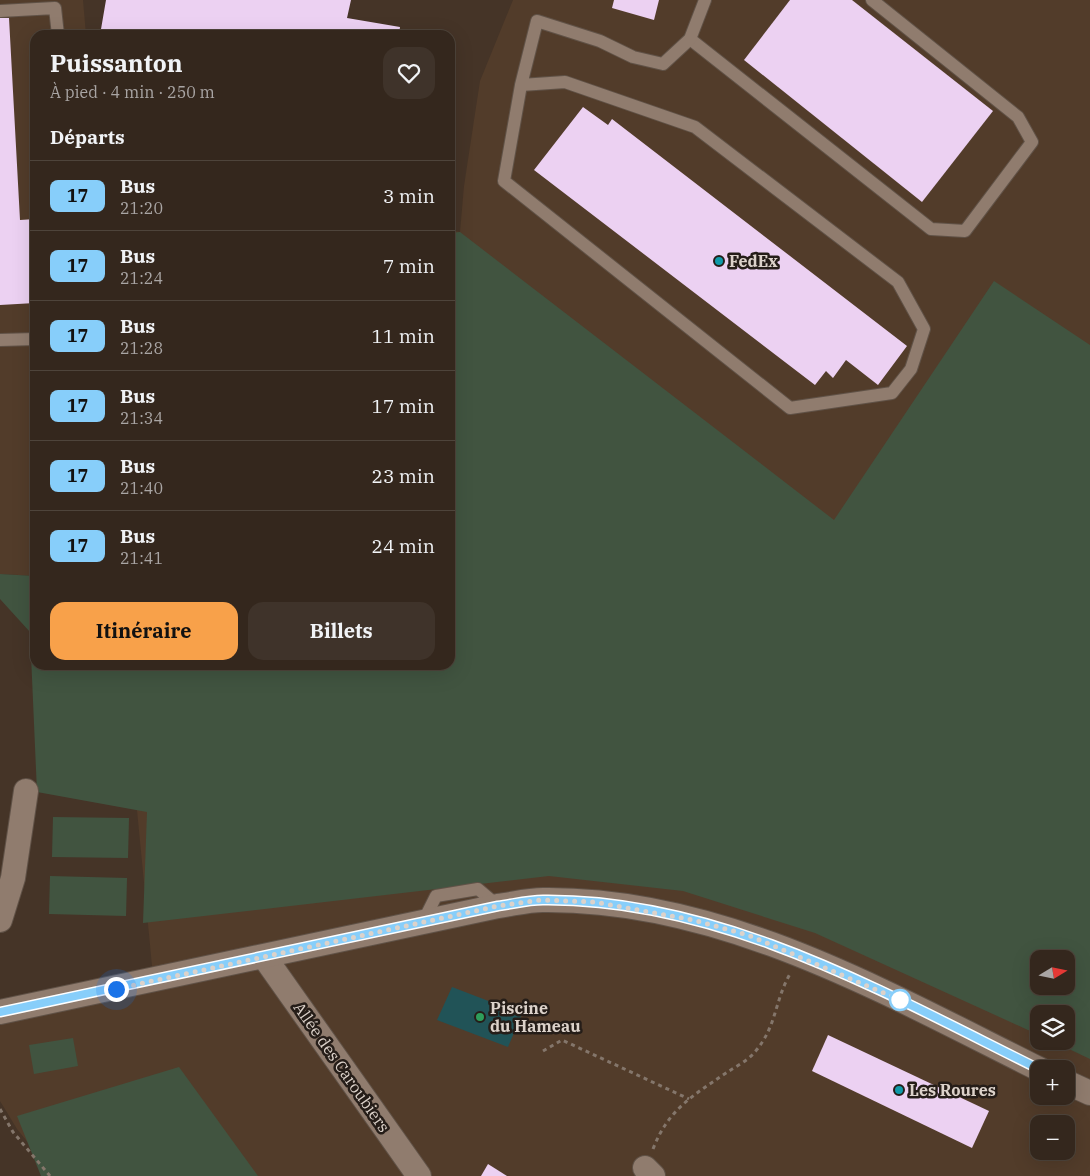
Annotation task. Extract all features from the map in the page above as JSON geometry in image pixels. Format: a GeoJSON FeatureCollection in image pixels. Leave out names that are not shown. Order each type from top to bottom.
{"type":"FeatureCollection","features":[{"type":"Feature","properties":{"kind":"street"},"geometry":{"type":"LineString","coordinates":[[0,920],[13,878],[26,791]]}},
{"type":"Feature","properties":{"kind":"street"},"geometry":{"type":"LineString","coordinates":[[0,1012],[265,958],[498,906],[541,900],[603,904],[693,920],[748,935],[801,956],[900,1000],[1030,1065]]}},
{"type":"Feature","properties":{"kind":"street","name":"Allée des Caroubiers"},"geometry":{"type":"LineString","coordinates":[[265,958],[420,1176]]}},
{"type":"Feature","properties":{"kind":"street"},"geometry":{"type":"LineString","coordinates":[[1075,1086],[1090,1093]]}},
{"type":"Feature","properties":{"kind":"lane"},"geometry":{"type":"LineString","coordinates":[[522,85],[564,82],[695,127],[898,282],[924,329],[911,369],[892,393],[790,408],[504,182],[522,85],[537,21],[600,41],[633,57],[664,64],[690,39],[704,0]]}},
{"type":"Feature","properties":{"kind":"lane"},"geometry":{"type":"LineString","coordinates":[[690,39],[931,229],[965,232],[1032,142],[1018,117],[872,0]]}},
{"type":"Feature","properties":{"kind":"lane"},"geometry":{"type":"LineString","coordinates":[[0,10],[55,8],[57,30]]}},
{"type":"Feature","properties":{"kind":"lane"},"geometry":{"type":"LineString","coordinates":[[0,340],[30,338]]}},
{"type":"Feature","properties":{"kind":"path"},"geometry":{"type":"LineString","coordinates":[[649,1172],[656,1141],[671,1114],[753,1054],[767,1035],[775,1017],[780,993],[801,956]]}},
{"type":"Feature","properties":{"kind":"path"},"geometry":{"type":"LineString","coordinates":[[543,1051],[562,1040],[690,1099]]}},
{"type":"Feature","properties":{"kind":"path"},"geometry":{"type":"LineString","coordinates":[[0,1108],[13,1132],[50,1176]]}},
{"type":"Feature","properties":{"kind":"shaded area"},"geometry":{"type":"Polygon","coordinates":[[[0,0],[83,0],[86,30],[30,30],[30,576],[0,574],[0,0]]]}},
{"type":"Feature","properties":{"kind":"shaded area"},"geometry":{"type":"Polygon","coordinates":[[[513,0],[1090,0],[1090,1176],[55,1176],[17,1129],[0,1101],[0,1014],[153,976],[123,670],[455,670],[455,231],[460,232],[464,186],[480,81],[513,0]]]}},
{"type":"Feature","properties":{"kind":"green space"},"geometry":{"type":"Polygon","coordinates":[[[455,232],[460,232],[834,520],[994,281],[1090,345],[1090,1059],[1071,1050],[1075,1050],[1075,1005],[1030,1005],[1030,1031],[815,933],[683,891],[549,876],[143,923],[147,812],[37,792],[32,670],[455,670],[455,232]]]}},
{"type":"Feature","properties":{"kind":"green space"},"geometry":{"type":"Polygon","coordinates":[[[0,574],[30,576],[30,632],[0,599],[0,574]]]}},
{"type":"Feature","properties":{"kind":"green space"},"geometry":{"type":"Polygon","coordinates":[[[53,817],[129,818],[128,858],[52,857],[53,817]]]}},
{"type":"Feature","properties":{"kind":"green space"},"geometry":{"type":"Polygon","coordinates":[[[50,876],[127,878],[126,916],[49,914],[50,876]]]}},
{"type":"Feature","properties":{"kind":"green space"},"geometry":{"type":"Polygon","coordinates":[[[73,1038],[78,1066],[34,1074],[29,1045],[73,1038]]]}},
{"type":"Feature","properties":{"kind":"green space"},"geometry":{"type":"Polygon","coordinates":[[[179,1067],[258,1176],[41,1176],[17,1116],[179,1067]]]}},
{"type":"Feature","properties":{"kind":"water","name":"Piscine du Hameau"},"geometry":{"type":"Polygon","coordinates":[[[452,987],[522,1014],[508,1047],[437,1020],[452,987]]]}},
{"type":"Feature","properties":{"kind":"building"},"geometry":{"type":"Polygon","coordinates":[[[106,0],[351,0],[347,18],[400,27],[400,30],[101,30],[106,0]]]}},
{"type":"Feature","properties":{"kind":"building"},"geometry":{"type":"Polygon","coordinates":[[[614,0],[659,0],[654,20],[612,8],[614,0]]]}},
{"type":"Feature","properties":{"kind":"building"},"geometry":{"type":"Polygon","coordinates":[[[790,0],[852,0],[993,111],[922,202],[744,60],[790,0]]]}},
{"type":"Feature","properties":{"kind":"building"},"geometry":{"type":"Polygon","coordinates":[[[0,18],[9,18],[20,220],[30,219],[30,303],[0,305],[0,18]]]}},
{"type":"Feature","properties":{"kind":"building","name":"FedEx"},"geometry":{"type":"Polygon","coordinates":[[[583,107],[608,125],[612,119],[907,346],[878,385],[846,360],[833,378],[826,371],[815,385],[534,170],[583,107]]]}},
{"type":"Feature","properties":{"kind":"building","name":"Les Roures"},"geometry":{"type":"Polygon","coordinates":[[[828,1035],[989,1111],[972,1148],[812,1071],[828,1035]]]}},
{"type":"Feature","properties":{"kind":"building"},"geometry":{"type":"Polygon","coordinates":[[[488,1164],[507,1176],[481,1176],[488,1164]]]}},
{"type":"Feature","properties":{"kind":"bus line","name":"17"},"geometry":{"type":"LineString","coordinates":[[0,1012],[228,966],[498,906],[541,900],[594,902],[693,920],[748,935],[801,956],[900,1000],[1030,1065]]}},
{"type":"Feature","properties":{"kind":"place","name":"FedEx"},"geometry":{"type":"Point","coordinates":[719,261]}},
{"type":"Feature","properties":{"kind":"place","name":"Piscine du Hameau"},"geometry":{"type":"Point","coordinates":[480,1017]}},
{"type":"Feature","properties":{"kind":"place","name":"Les Roures"},"geometry":{"type":"Point","coordinates":[899,1090]}},
{"type":"Feature","properties":{"kind":"route"},"geometry":{"type":"LineString","coordinates":[[116,989],[498,906],[541,900],[594,902],[693,920],[748,935],[801,956],[900,1000]]}}]}
